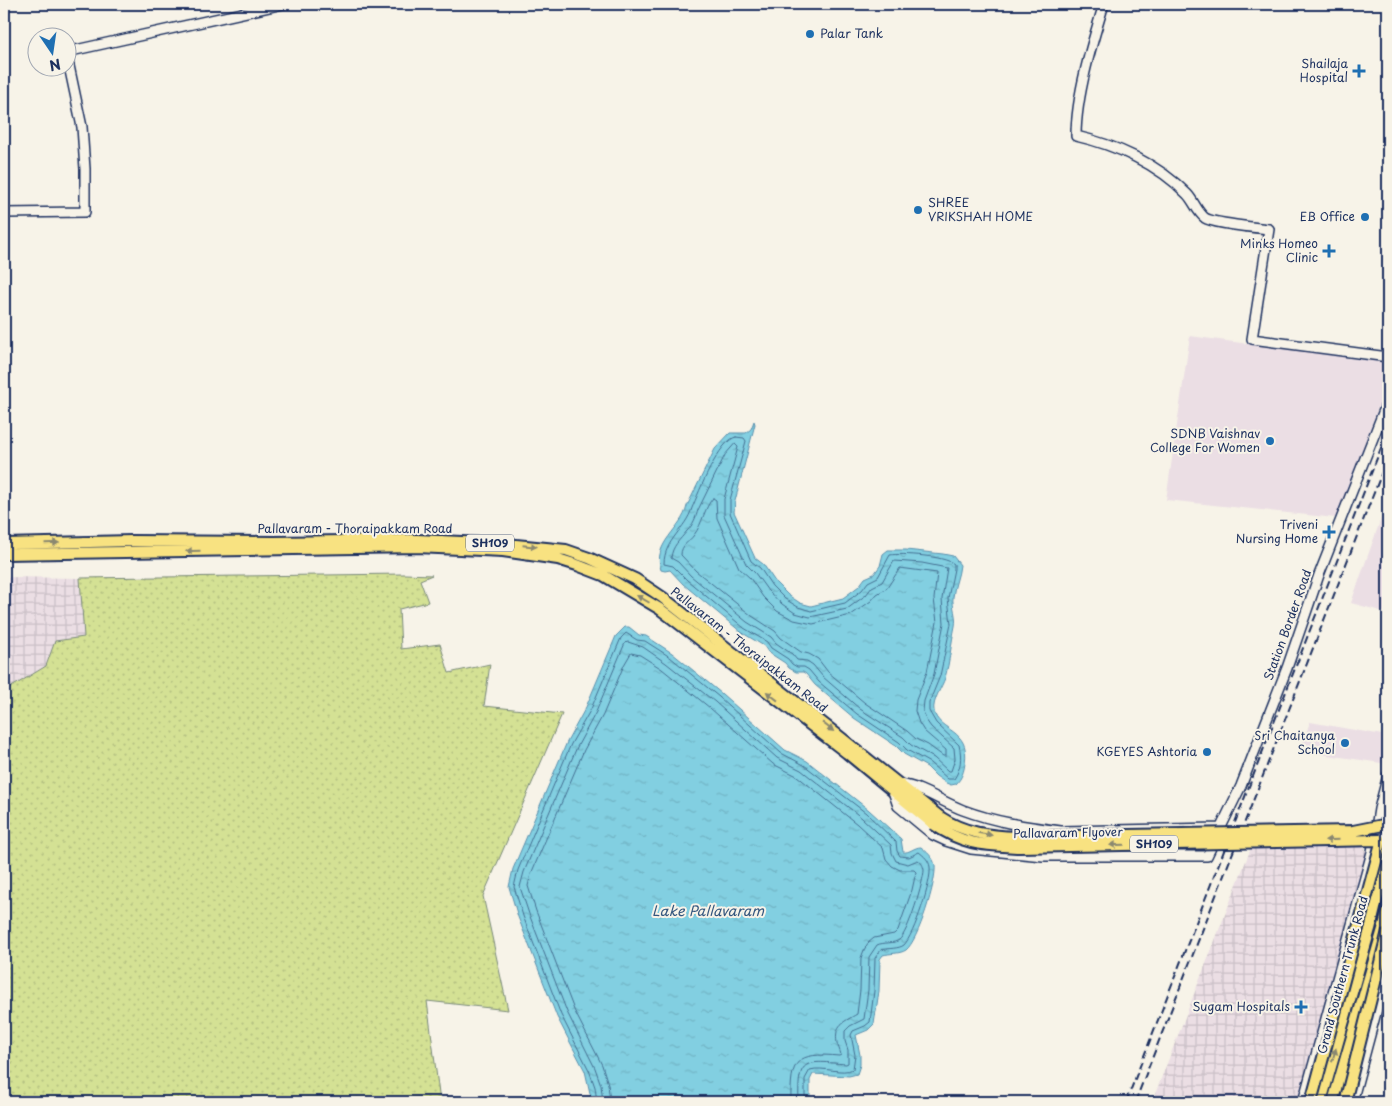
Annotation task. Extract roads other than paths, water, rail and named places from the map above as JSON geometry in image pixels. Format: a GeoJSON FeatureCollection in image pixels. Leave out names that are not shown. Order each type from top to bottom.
{"type":"FeatureCollection","features":[{"type":"Feature","properties":{"kind":"main road","name":"Pallavaram - Thoraipakkam Road"},"geometry":{"type":"LineString","coordinates":[[4,544],[132,541],[416,540],[506,544],[566,550],[589,558],[634,579],[662,597],[743,660],[896,788]]}},
{"type":"Feature","properties":{"kind":"main road","name":"Pallavaram - Thoraipakkam Road"},"geometry":{"type":"LineString","coordinates":[[4,554],[416,547],[503,552],[558,559],[603,575],[660,609],[881,779],[896,788]]}},
{"type":"Feature","properties":{"kind":"main road","name":"Pallavaram Flyover"},"geometry":{"type":"LineString","coordinates":[[896,788],[936,820],[948,834],[959,839],[984,845],[1019,847],[1381,841]]}},
{"type":"Feature","properties":{"kind":"main road","name":"Pallavaram Flyover"},"geometry":{"type":"LineString","coordinates":[[936,820],[983,835],[1018,837],[1353,831],[1385,822]]}},
{"type":"Feature","properties":{"kind":"main road"},"geometry":{"type":"LineString","coordinates":[[1385,822],[1380,835],[1381,841],[1388,853]]}},
{"type":"Feature","properties":{"kind":"main road"},"geometry":{"type":"LineString","coordinates":[[1311,1102],[1381,841]]}},
{"type":"Feature","properties":{"kind":"main road","name":"Grand Southern Trunk Road"},"geometry":{"type":"LineString","coordinates":[[1321,1102],[1370,929],[1388,853]]}},
{"type":"Feature","properties":{"kind":"main road","name":"Grand Southern Trunk Road"},"geometry":{"type":"LineString","coordinates":[[1333,1102],[1374,963],[1387,930],[1388,912]]}},
{"type":"Feature","properties":{"kind":"main road"},"geometry":{"type":"LineString","coordinates":[[1344,1102],[1387,930]]}},
{"type":"Feature","properties":{"kind":"main road"},"geometry":{"type":"LineString","coordinates":[[1326,1020],[1343,1025]]}},
{"type":"Feature","properties":{"kind":"street"},"geometry":{"type":"LineString","coordinates":[[78,49],[284,4]]}},
{"type":"Feature","properties":{"kind":"street"},"geometry":{"type":"LineString","coordinates":[[1104,4],[1095,33],[1079,102],[1076,136],[1097,141],[1126,153],[1158,171],[1188,194],[1200,212],[1209,220],[1270,229],[1252,340],[1388,357]]}},
{"type":"Feature","properties":{"kind":"street"},"geometry":{"type":"LineString","coordinates":[[4,213],[85,212],[85,169],[82,128],[72,78]]}},
{"type":"Feature","properties":{"kind":"street","name":"Station Border Road"},"geometry":{"type":"LineString","coordinates":[[896,788],[898,806],[933,834],[946,841],[971,849],[1043,856],[1207,856],[1240,786],[1284,676],[1319,575],[1388,400]]}},
{"type":"Feature","properties":{"kind":"street"},"geometry":{"type":"LineString","coordinates":[[1303,1102],[1372,852],[1385,822],[1388,775]]}},
{"type":"Feature","properties":{"kind":"street"},"geometry":{"type":"LineString","coordinates":[[896,788],[911,786],[961,809],[982,816],[1042,829],[1061,831],[1219,828]]}},
{"type":"Feature","properties":{"kind":"street"},"geometry":{"type":"LineString","coordinates":[[1352,924],[1370,929],[1387,930]]}},
{"type":"Feature","properties":{"kind":"street"},"geometry":{"type":"LineString","coordinates":[[1374,963],[1384,958],[1388,949]]}},
{"type":"Feature","properties":{"kind":"street"},"geometry":{"type":"LineString","coordinates":[[1352,1102],[1388,968]]}},
{"type":"Feature","properties":{"kind":"water"},"geometry":{"type":"Polygon","coordinates":[[[754,421],[755,424],[735,501],[734,512],[755,558],[763,564],[776,583],[788,595],[800,603],[811,606],[843,598],[859,586],[865,578],[874,574],[880,566],[883,554],[888,550],[906,550],[953,556],[960,565],[953,597],[955,622],[948,665],[934,707],[937,718],[959,737],[966,752],[965,766],[956,784],[946,783],[927,767],[904,754],[896,746],[854,718],[815,685],[806,674],[789,668],[785,663],[768,652],[764,646],[741,632],[683,584],[670,570],[661,570],[659,560],[664,544],[680,522],[715,449],[730,433],[746,433],[751,429],[754,421]]]}},
{"type":"Feature","properties":{"kind":"water","name":"Lake Pallavaram"},"geometry":{"type":"Polygon","coordinates":[[[625,627],[629,627],[639,635],[646,636],[672,653],[785,750],[807,761],[869,810],[901,839],[903,852],[921,847],[930,855],[934,862],[935,873],[930,897],[911,944],[904,951],[883,955],[880,959],[879,991],[874,1024],[868,1030],[856,1035],[860,1055],[860,1065],[857,1074],[849,1076],[813,1074],[810,1080],[810,1102],[592,1102],[585,1071],[557,1017],[518,917],[509,887],[513,869],[567,742],[586,707],[616,636],[625,627]]]}},
{"type":"Feature","properties":{"kind":"railway"},"geometry":{"type":"LineString","coordinates":[[1126,1102],[1388,430]]}},
{"type":"Feature","properties":{"kind":"railway"},"geometry":{"type":"LineString","coordinates":[[1135,1102],[1388,457]]}},
{"type":"Feature","properties":{"kind":"place","name":"Palar Tank"},"geometry":{"type":"Point","coordinates":[810,34]}},
{"type":"Feature","properties":{"kind":"place","name":"Shailaja Hospital"},"geometry":{"type":"Point","coordinates":[1359,71]}},
{"type":"Feature","properties":{"kind":"place","name":"SHREE VRIKSHAH HOME"},"geometry":{"type":"Point","coordinates":[918,210]}},
{"type":"Feature","properties":{"kind":"place","name":"EB Office"},"geometry":{"type":"Point","coordinates":[1365,217]}},
{"type":"Feature","properties":{"kind":"place","name":"Minks Homeo Clinic"},"geometry":{"type":"Point","coordinates":[1329,251]}},
{"type":"Feature","properties":{"kind":"place","name":"SDNB Vaishnav College For Women"},"geometry":{"type":"Point","coordinates":[1270,441]}},
{"type":"Feature","properties":{"kind":"place","name":"Triveni Nursing Home"},"geometry":{"type":"Point","coordinates":[1329,532]}},
{"type":"Feature","properties":{"kind":"place","name":"Sri Chaitanya School"},"geometry":{"type":"Point","coordinates":[1345,743]}},
{"type":"Feature","properties":{"kind":"place","name":"KGEYES Ashtoria"},"geometry":{"type":"Point","coordinates":[1207,752]}},
{"type":"Feature","properties":{"kind":"place","name":"Sugam Hospitals"},"geometry":{"type":"Point","coordinates":[1301,1007]}}]}
